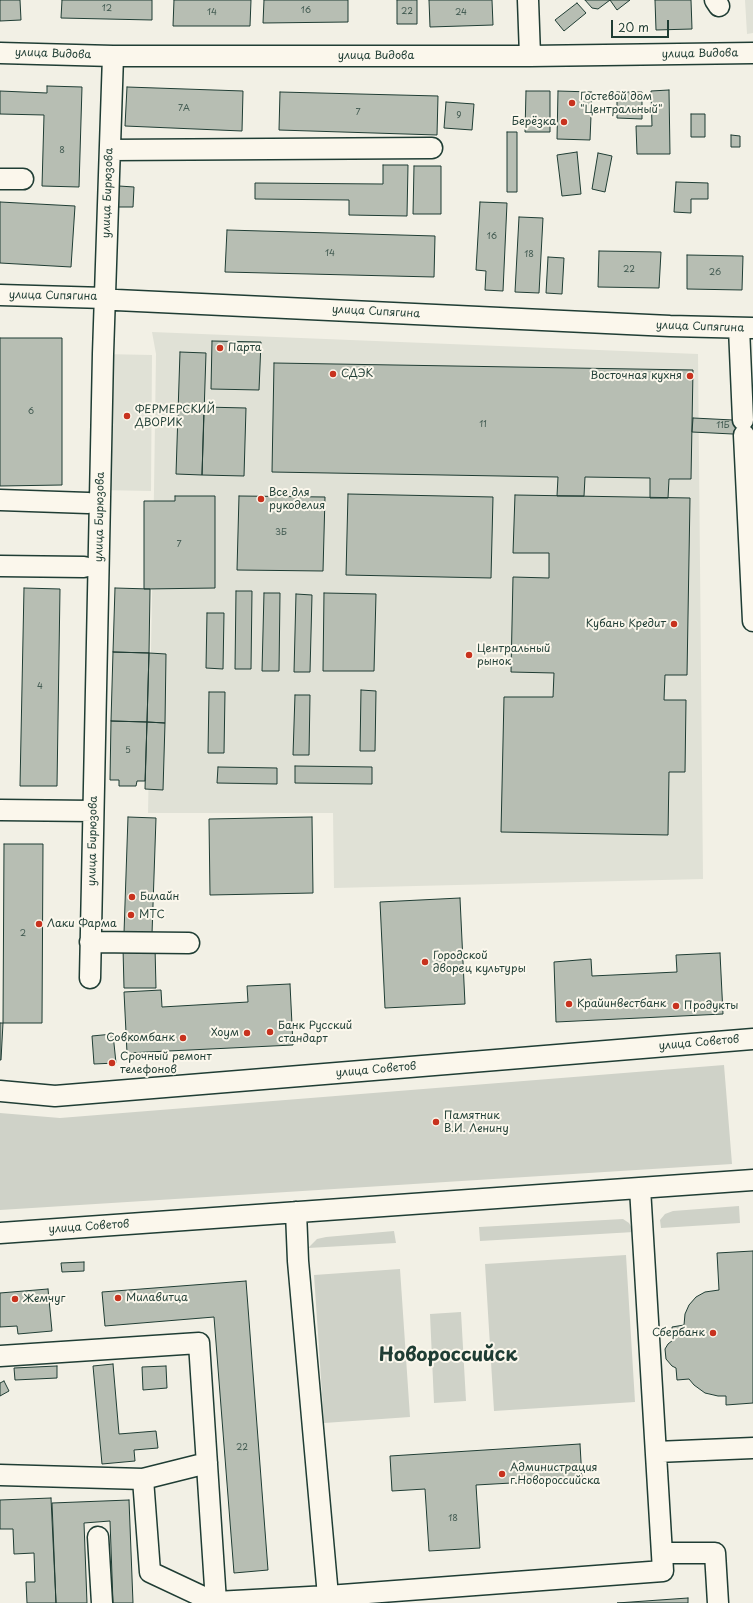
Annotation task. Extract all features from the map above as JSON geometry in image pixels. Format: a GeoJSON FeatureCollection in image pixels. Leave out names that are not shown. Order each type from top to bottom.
{"type":"FeatureCollection","features":[{"type":"Feature","properties":{"kind":"street"},"geometry":{"type":"LineString","coordinates":[[528,0],[530,56]]}},
{"type":"Feature","properties":{"kind":"street","name":"улица Видова"},"geometry":{"type":"LineString","coordinates":[[0,53],[113,56],[530,56],[753,53]]}},
{"type":"Feature","properties":{"kind":"street","name":"улица Бирюзова"},"geometry":{"type":"LineString","coordinates":[[90,978],[105,298],[113,56]]}},
{"type":"Feature","properties":{"kind":"street"},"geometry":{"type":"LineString","coordinates":[[110,150],[432,148]]}},
{"type":"Feature","properties":{"kind":"street"},"geometry":{"type":"LineString","coordinates":[[0,179],[24,179]]}},
{"type":"Feature","properties":{"kind":"street","name":"улица Сипягина"},"geometry":{"type":"LineString","coordinates":[[0,295],[105,298],[132,301],[746,328]]}},
{"type":"Feature","properties":{"kind":"street"},"geometry":{"type":"LineString","coordinates":[[746,328],[748,390],[743,427],[749,457],[753,621]]}},
{"type":"Feature","properties":{"kind":"street"},"geometry":{"type":"LineString","coordinates":[[0,500],[88,503]]}},
{"type":"Feature","properties":{"kind":"street"},"geometry":{"type":"LineString","coordinates":[[0,566],[84,567]]}},
{"type":"Feature","properties":{"kind":"street"},"geometry":{"type":"LineString","coordinates":[[0,810],[93,811]]}},
{"type":"Feature","properties":{"kind":"street"},"geometry":{"type":"LineString","coordinates":[[90,942],[189,943]]}},
{"type":"Feature","properties":{"kind":"street","name":"улица Советов"},"geometry":{"type":"LineString","coordinates":[[0,1091],[55,1096],[753,1039]]}},
{"type":"Feature","properties":{"kind":"street","name":"улица Советов"},"geometry":{"type":"LineString","coordinates":[[0,1232],[753,1180]]}},
{"type":"Feature","properties":{"kind":"street"},"geometry":{"type":"LineString","coordinates":[[143,1479],[150,1572],[216,1603],[328,1596],[461,1594],[663,1571],[640,1188]]}},
{"type":"Feature","properties":{"kind":"street"},"geometry":{"type":"LineString","coordinates":[[296,1212],[298,1261],[328,1596]]}},
{"type":"Feature","properties":{"kind":"street"},"geometry":{"type":"LineString","coordinates":[[0,1356],[198,1343],[216,1603]]}},
{"type":"Feature","properties":{"kind":"street"},"geometry":{"type":"LineString","coordinates":[[656,1452],[753,1448]]}},
{"type":"Feature","properties":{"kind":"street"},"geometry":{"type":"LineString","coordinates":[[0,1475],[143,1479],[207,1464]]}},
{"type":"Feature","properties":{"kind":"street"},"geometry":{"type":"LineString","coordinates":[[98,1537],[102,1603]]}},
{"type":"Feature","properties":{"kind":"street"},"geometry":{"type":"LineString","coordinates":[[662,1553],[715,1553],[718,1603]]}},
{"type":"Feature","properties":{"kind":"shaded area"},"geometry":{"type":"Polygon","coordinates":[[[745,0],[753,0],[753,33],[747,34],[745,0]]]}},
{"type":"Feature","properties":{"kind":"shaded area"},"geometry":{"type":"Polygon","coordinates":[[[152,332],[698,354],[703,879],[334,888],[333,813],[148,813],[156,354],[152,332]]]}},
{"type":"Feature","properties":{"kind":"shaded area","name":"ФЕРМЕРСКИЙ ДВОРИК"},"geometry":{"type":"Polygon","coordinates":[[[103,354],[152,355],[151,491],[100,490],[103,354]]]}},
{"type":"Feature","properties":{"kind":"shaded area"},"geometry":{"type":"Polygon","coordinates":[[[724,1065],[732,1164],[0,1210],[0,1113],[60,1118],[724,1065]]]}},
{"type":"Feature","properties":{"kind":"shaded area"},"geometry":{"type":"Polygon","coordinates":[[[739,1206],[740,1223],[661,1228],[660,1220],[665,1214],[673,1211],[739,1206]]]}},
{"type":"Feature","properties":{"kind":"shaded area"},"geometry":{"type":"Polygon","coordinates":[[[623,1219],[629,1223],[634,1232],[480,1241],[479,1227],[623,1219]]]}},
{"type":"Feature","properties":{"kind":"shaded area"},"geometry":{"type":"Polygon","coordinates":[[[394,1231],[396,1243],[308,1248],[317,1239],[326,1237],[394,1231]]]}},
{"type":"Feature","properties":{"kind":"shaded area"},"geometry":{"type":"Polygon","coordinates":[[[626,1255],[635,1402],[494,1411],[485,1264],[626,1255]]]}},
{"type":"Feature","properties":{"kind":"shaded area"},"geometry":{"type":"Polygon","coordinates":[[[400,1269],[410,1417],[324,1423],[314,1275],[400,1269]]]}},
{"type":"Feature","properties":{"kind":"shaded area"},"geometry":{"type":"Polygon","coordinates":[[[461,1312],[466,1401],[434,1403],[430,1314],[461,1312]]]}},
{"type":"Feature","properties":{"kind":"building"},"geometry":{"type":"Polygon","coordinates":[[[0,0],[20,0],[21,20],[0,21],[0,0]]]}},
{"type":"Feature","properties":{"kind":"building"},"geometry":{"type":"Polygon","coordinates":[[[62,0],[152,0],[152,20],[61,18],[62,0]]]}},
{"type":"Feature","properties":{"kind":"building"},"geometry":{"type":"Polygon","coordinates":[[[174,0],[251,0],[250,26],[173,26],[174,0]]]}},
{"type":"Feature","properties":{"kind":"building"},"geometry":{"type":"Polygon","coordinates":[[[264,0],[348,0],[348,22],[263,23],[264,0]]]}},
{"type":"Feature","properties":{"kind":"building"},"geometry":{"type":"Polygon","coordinates":[[[397,0],[417,0],[417,24],[397,24],[397,0]]]}},
{"type":"Feature","properties":{"kind":"building"},"geometry":{"type":"Polygon","coordinates":[[[429,0],[492,0],[493,25],[430,27],[429,0]]]}},
{"type":"Feature","properties":{"kind":"building"},"geometry":{"type":"Polygon","coordinates":[[[585,0],[610,0],[598,9],[592,8],[585,0]]]}},
{"type":"Feature","properties":{"kind":"building"},"geometry":{"type":"Polygon","coordinates":[[[610,0],[630,0],[617,10],[610,0]]]}},
{"type":"Feature","properties":{"kind":"building"},"geometry":{"type":"Polygon","coordinates":[[[655,0],[691,0],[692,29],[656,30],[655,0]]]}},
{"type":"Feature","properties":{"kind":"building"},"geometry":{"type":"Polygon","coordinates":[[[577,3],[586,13],[564,31],[555,20],[577,3]]]}},
{"type":"Feature","properties":{"kind":"building"},"geometry":{"type":"Polygon","coordinates":[[[47,86],[82,87],[79,187],[42,186],[44,115],[0,114],[0,91],[47,93],[47,86]]]}},
{"type":"Feature","properties":{"kind":"building"},"geometry":{"type":"Polygon","coordinates":[[[127,87],[243,91],[242,131],[125,126],[127,87]]]}},
{"type":"Feature","properties":{"kind":"building"},"geometry":{"type":"Polygon","coordinates":[[[669,90],[670,154],[637,154],[636,126],[652,126],[651,91],[669,90]]]}},
{"type":"Feature","properties":{"kind":"building"},"geometry":{"type":"Polygon","coordinates":[[[526,91],[550,91],[550,132],[525,132],[526,91]]]}},
{"type":"Feature","properties":{"kind":"building"},"geometry":{"type":"Polygon","coordinates":[[[558,91],[592,92],[590,140],[557,139],[558,91]]]}},
{"type":"Feature","properties":{"kind":"building"},"geometry":{"type":"Polygon","coordinates":[[[280,92],[438,96],[437,135],[279,130],[280,92]]]}},
{"type":"Feature","properties":{"kind":"building"},"geometry":{"type":"Polygon","coordinates":[[[617,92],[642,92],[642,119],[617,118],[617,92]]]}},
{"type":"Feature","properties":{"kind":"building"},"geometry":{"type":"Polygon","coordinates":[[[446,102],[474,104],[472,130],[444,128],[446,102]]]}},
{"type":"Feature","properties":{"kind":"building"},"geometry":{"type":"Polygon","coordinates":[[[691,114],[705,114],[705,137],[691,137],[691,114]]]}},
{"type":"Feature","properties":{"kind":"building"},"geometry":{"type":"Polygon","coordinates":[[[507,132],[517,132],[517,192],[507,192],[507,132]]]}},
{"type":"Feature","properties":{"kind":"building"},"geometry":{"type":"Polygon","coordinates":[[[731,135],[740,136],[740,147],[731,147],[731,135]]]}},
{"type":"Feature","properties":{"kind":"building"},"geometry":{"type":"Polygon","coordinates":[[[577,152],[581,194],[562,196],[557,155],[577,152]]]}},
{"type":"Feature","properties":{"kind":"building"},"geometry":{"type":"Polygon","coordinates":[[[598,153],[612,156],[605,192],[592,189],[598,153]]]}},
{"type":"Feature","properties":{"kind":"building"},"geometry":{"type":"Polygon","coordinates":[[[383,165],[408,165],[407,216],[349,215],[349,200],[255,199],[255,183],[383,184],[383,165]]]}},
{"type":"Feature","properties":{"kind":"building"},"geometry":{"type":"Polygon","coordinates":[[[414,166],[441,166],[441,214],[413,214],[414,166]]]}},
{"type":"Feature","properties":{"kind":"building"},"geometry":{"type":"Polygon","coordinates":[[[676,182],[708,183],[708,199],[691,199],[691,213],[674,212],[676,182]]]}},
{"type":"Feature","properties":{"kind":"building"},"geometry":{"type":"Polygon","coordinates":[[[119,186],[134,187],[133,207],[118,207],[119,186]]]}},
{"type":"Feature","properties":{"kind":"building"},"geometry":{"type":"Polygon","coordinates":[[[0,202],[75,206],[71,267],[0,263],[0,202]]]}},
{"type":"Feature","properties":{"kind":"building"},"geometry":{"type":"Polygon","coordinates":[[[480,202],[507,203],[503,291],[485,290],[486,271],[476,270],[480,202]]]}},
{"type":"Feature","properties":{"kind":"building"},"geometry":{"type":"Polygon","coordinates":[[[519,217],[543,218],[539,293],[515,292],[519,217]]]}},
{"type":"Feature","properties":{"kind":"building"},"geometry":{"type":"Polygon","coordinates":[[[227,230],[435,236],[434,277],[225,272],[227,230]]]}},
{"type":"Feature","properties":{"kind":"building"},"geometry":{"type":"Polygon","coordinates":[[[599,251],[661,252],[659,288],[598,287],[599,251]]]}},
{"type":"Feature","properties":{"kind":"building"},"geometry":{"type":"Polygon","coordinates":[[[687,255],[743,256],[742,290],[687,289],[687,255]]]}},
{"type":"Feature","properties":{"kind":"building"},"geometry":{"type":"Polygon","coordinates":[[[548,257],[564,258],[562,294],[546,293],[548,257]]]}},
{"type":"Feature","properties":{"kind":"building"},"geometry":{"type":"Polygon","coordinates":[[[0,338],[62,338],[62,485],[0,486],[0,338]]]}},
{"type":"Feature","properties":{"kind":"building"},"geometry":{"type":"Polygon","coordinates":[[[212,341],[261,342],[259,390],[211,389],[212,341]]]}},
{"type":"Feature","properties":{"kind":"building"},"geometry":{"type":"Polygon","coordinates":[[[180,352],[206,353],[202,475],[176,474],[180,352]]]}},
{"type":"Feature","properties":{"kind":"building"},"geometry":{"type":"Polygon","coordinates":[[[274,363],[693,370],[691,479],[669,479],[668,498],[650,498],[650,478],[585,477],[584,496],[557,496],[558,477],[272,472],[274,363]]]}},
{"type":"Feature","properties":{"kind":"building"},"geometry":{"type":"Polygon","coordinates":[[[204,407],[246,408],[244,476],[202,475],[204,407]]]}},
{"type":"Feature","properties":{"kind":"building"},"geometry":{"type":"Polygon","coordinates":[[[693,418],[753,421],[753,435],[692,432],[693,418]]]}},
{"type":"Feature","properties":{"kind":"building"},"geometry":{"type":"Polygon","coordinates":[[[348,494],[493,497],[491,578],[346,575],[348,494]]]}},
{"type":"Feature","properties":{"kind":"building"},"geometry":{"type":"Polygon","coordinates":[[[515,495],[690,498],[687,675],[665,675],[664,700],[686,700],[685,772],[669,772],[668,835],[501,832],[504,697],[553,697],[554,673],[511,672],[513,577],[549,578],[549,553],[513,553],[515,495]]]}},
{"type":"Feature","properties":{"kind":"building"},"geometry":{"type":"Polygon","coordinates":[[[175,496],[215,496],[215,588],[144,589],[144,501],[175,501],[175,496]]]}},
{"type":"Feature","properties":{"kind":"building"},"geometry":{"type":"Polygon","coordinates":[[[239,496],[325,497],[323,571],[237,570],[239,496]]]}},
{"type":"Feature","properties":{"kind":"building"},"geometry":{"type":"Polygon","coordinates":[[[24,588],[60,589],[57,786],[20,786],[24,588]]]}},
{"type":"Feature","properties":{"kind":"building"},"geometry":{"type":"Polygon","coordinates":[[[115,588],[150,589],[149,653],[113,652],[115,588]]]}},
{"type":"Feature","properties":{"kind":"building"},"geometry":{"type":"Polygon","coordinates":[[[236,591],[252,591],[251,669],[235,669],[236,591]]]}},
{"type":"Feature","properties":{"kind":"building"},"geometry":{"type":"Polygon","coordinates":[[[264,593],[280,593],[279,671],[262,671],[264,593]]]}},
{"type":"Feature","properties":{"kind":"building"},"geometry":{"type":"Polygon","coordinates":[[[324,593],[376,594],[374,671],[323,671],[324,593]]]}},
{"type":"Feature","properties":{"kind":"building"},"geometry":{"type":"Polygon","coordinates":[[[296,594],[312,595],[310,672],[294,672],[296,594]]]}},
{"type":"Feature","properties":{"kind":"building"},"geometry":{"type":"Polygon","coordinates":[[[207,613],[224,613],[223,669],[206,668],[207,613]]]}},
{"type":"Feature","properties":{"kind":"building"},"geometry":{"type":"Polygon","coordinates":[[[113,652],[149,653],[147,722],[111,721],[113,652]]]}},
{"type":"Feature","properties":{"kind":"building"},"geometry":{"type":"Polygon","coordinates":[[[149,653],[166,654],[165,723],[147,722],[149,653]]]}},
{"type":"Feature","properties":{"kind":"building"},"geometry":{"type":"Polygon","coordinates":[[[361,690],[376,691],[375,751],[360,751],[361,690]]]}},
{"type":"Feature","properties":{"kind":"building"},"geometry":{"type":"Polygon","coordinates":[[[209,692],[225,692],[224,753],[208,753],[209,692]]]}},
{"type":"Feature","properties":{"kind":"building"},"geometry":{"type":"Polygon","coordinates":[[[295,695],[310,695],[309,755],[293,755],[295,695]]]}},
{"type":"Feature","properties":{"kind":"building"},"geometry":{"type":"Polygon","coordinates":[[[111,721],[147,722],[145,781],[137,781],[136,786],[119,786],[119,780],[110,780],[111,721]]]}},
{"type":"Feature","properties":{"kind":"building"},"geometry":{"type":"Polygon","coordinates":[[[147,722],[165,723],[163,790],[145,789],[147,722]]]}},
{"type":"Feature","properties":{"kind":"building"},"geometry":{"type":"Polygon","coordinates":[[[295,766],[372,767],[372,784],[295,783],[295,766]]]}},
{"type":"Feature","properties":{"kind":"building"},"geometry":{"type":"Polygon","coordinates":[[[218,767],[277,768],[277,784],[217,783],[218,767]]]}},
{"type":"Feature","properties":{"kind":"building"},"geometry":{"type":"Polygon","coordinates":[[[128,817],[156,818],[152,934],[124,933],[128,817]]]}},
{"type":"Feature","properties":{"kind":"building"},"geometry":{"type":"Polygon","coordinates":[[[312,817],[313,893],[210,895],[209,819],[312,817]]]}},
{"type":"Feature","properties":{"kind":"building"},"geometry":{"type":"Polygon","coordinates":[[[4,844],[43,844],[42,1023],[3,1023],[4,844]]]}},
{"type":"Feature","properties":{"kind":"building"},"geometry":{"type":"Polygon","coordinates":[[[460,898],[465,1004],[385,1008],[380,902],[460,898]]]}},
{"type":"Feature","properties":{"kind":"building"},"geometry":{"type":"Polygon","coordinates":[[[155,947],[156,988],[124,988],[123,948],[155,947]]]}},
{"type":"Feature","properties":{"kind":"building"},"geometry":{"type":"Polygon","coordinates":[[[720,953],[723,1014],[556,1022],[554,962],[591,959],[592,976],[677,972],[676,955],[720,953]]]}},
{"type":"Feature","properties":{"kind":"building"},"geometry":{"type":"Polygon","coordinates":[[[290,984],[293,1045],[127,1053],[124,992],[161,990],[162,1007],[248,1002],[247,986],[290,984]]]}},
{"type":"Feature","properties":{"kind":"building"},"geometry":{"type":"Polygon","coordinates":[[[0,1023],[3,1023],[1,1060],[0,1060],[0,1023]]]}},
{"type":"Feature","properties":{"kind":"building"},"geometry":{"type":"Polygon","coordinates":[[[113,1034],[116,1063],[94,1064],[92,1036],[113,1034]]]}},
{"type":"Feature","properties":{"kind":"building","name":"Сбербанк"},"geometry":{"type":"Polygon","coordinates":[[[753,1251],[753,1403],[726,1405],[726,1396],[705,1393],[694,1385],[689,1379],[677,1380],[676,1368],[666,1359],[665,1349],[673,1340],[672,1327],[684,1325],[685,1314],[689,1305],[696,1297],[705,1292],[719,1290],[717,1253],[753,1251]]]}},
{"type":"Feature","properties":{"kind":"building"},"geometry":{"type":"Polygon","coordinates":[[[84,1262],[84,1271],[62,1272],[61,1263],[84,1262]]]}},
{"type":"Feature","properties":{"kind":"building"},"geometry":{"type":"Polygon","coordinates":[[[246,1281],[268,1570],[234,1573],[214,1317],[105,1326],[102,1292],[246,1281]]]}},
{"type":"Feature","properties":{"kind":"building"},"geometry":{"type":"Polygon","coordinates":[[[48,1289],[52,1331],[18,1334],[17,1326],[0,1327],[0,1293],[48,1289]]]}},
{"type":"Feature","properties":{"kind":"building"},"geometry":{"type":"Polygon","coordinates":[[[113,1364],[119,1434],[156,1431],[158,1448],[134,1450],[135,1461],[102,1464],[93,1366],[113,1364]]]}},
{"type":"Feature","properties":{"kind":"building"},"geometry":{"type":"Polygon","coordinates":[[[57,1366],[57,1378],[15,1380],[14,1368],[57,1366]]]}},
{"type":"Feature","properties":{"kind":"building"},"geometry":{"type":"Polygon","coordinates":[[[166,1366],[167,1388],[143,1390],[142,1367],[166,1366]]]}},
{"type":"Feature","properties":{"kind":"building"},"geometry":{"type":"Polygon","coordinates":[[[4,1381],[9,1391],[0,1396],[0,1383],[4,1381]]]}},
{"type":"Feature","properties":{"kind":"building"},"geometry":{"type":"Polygon","coordinates":[[[580,1444],[582,1479],[476,1485],[480,1548],[429,1551],[425,1489],[392,1491],[390,1456],[580,1444]]]}},
{"type":"Feature","properties":{"kind":"building"},"geometry":{"type":"Polygon","coordinates":[[[51,1498],[56,1603],[27,1603],[26,1582],[35,1582],[34,1553],[14,1554],[13,1529],[0,1529],[0,1500],[51,1498]]]}},
{"type":"Feature","properties":{"kind":"building"},"geometry":{"type":"Polygon","coordinates":[[[129,1500],[133,1603],[113,1603],[110,1521],[84,1523],[87,1603],[56,1603],[52,1503],[129,1500]]]}},
{"type":"Feature","properties":{"kind":"building"},"geometry":{"type":"Polygon","coordinates":[[[688,1598],[688,1603],[617,1603],[688,1598]]]}},
{"type":"Feature","properties":{"kind":"place","name":"Гостевой дом \"Центральный\""},"geometry":{"type":"Point","coordinates":[572,103]}},
{"type":"Feature","properties":{"kind":"place","name":"Берёзка"},"geometry":{"type":"Point","coordinates":[564,122]}},
{"type":"Feature","properties":{"kind":"place","name":"Парта"},"geometry":{"type":"Point","coordinates":[220,348]}},
{"type":"Feature","properties":{"kind":"place","name":"СДЭК"},"geometry":{"type":"Point","coordinates":[333,374]}},
{"type":"Feature","properties":{"kind":"place","name":"Восточная кухня"},"geometry":{"type":"Point","coordinates":[690,376]}},
{"type":"Feature","properties":{"kind":"place","name":"ФЕРМЕРСКИЙ ДВОРИК"},"geometry":{"type":"Point","coordinates":[127,416]}},
{"type":"Feature","properties":{"kind":"place","name":"Все для рукоделия"},"geometry":{"type":"Point","coordinates":[261,499]}},
{"type":"Feature","properties":{"kind":"place","name":"Кубань Кредит"},"geometry":{"type":"Point","coordinates":[674,624]}},
{"type":"Feature","properties":{"kind":"place","name":"Центральный рынок"},"geometry":{"type":"Point","coordinates":[469,655]}},
{"type":"Feature","properties":{"kind":"place","name":"Билайн"},"geometry":{"type":"Point","coordinates":[132,897]}},
{"type":"Feature","properties":{"kind":"place","name":"МТС"},"geometry":{"type":"Point","coordinates":[131,915]}},
{"type":"Feature","properties":{"kind":"place","name":"Лаки Фарма"},"geometry":{"type":"Point","coordinates":[39,924]}},
{"type":"Feature","properties":{"kind":"place","name":"Городской дворец культуры"},"geometry":{"type":"Point","coordinates":[425,962]}},
{"type":"Feature","properties":{"kind":"place","name":"Крайинвестбанк"},"geometry":{"type":"Point","coordinates":[569,1004]}},
{"type":"Feature","properties":{"kind":"place","name":"Продукты"},"geometry":{"type":"Point","coordinates":[676,1006]}},
{"type":"Feature","properties":{"kind":"place","name":"Банк Русский стандарт"},"geometry":{"type":"Point","coordinates":[270,1032]}},
{"type":"Feature","properties":{"kind":"place","name":"Хоум"},"geometry":{"type":"Point","coordinates":[247,1033]}},
{"type":"Feature","properties":{"kind":"place","name":"Совкомбанк"},"geometry":{"type":"Point","coordinates":[183,1038]}},
{"type":"Feature","properties":{"kind":"place","name":"Срочный ремонт телефонов"},"geometry":{"type":"Point","coordinates":[112,1063]}},
{"type":"Feature","properties":{"kind":"place","name":"Памятник В.И. Ленину"},"geometry":{"type":"Point","coordinates":[436,1122]}},
{"type":"Feature","properties":{"kind":"place","name":"Милавитца"},"geometry":{"type":"Point","coordinates":[118,1298]}},
{"type":"Feature","properties":{"kind":"place","name":"Жемчуг"},"geometry":{"type":"Point","coordinates":[15,1299]}},
{"type":"Feature","properties":{"kind":"place","name":"Сбербанк"},"geometry":{"type":"Point","coordinates":[713,1333]}},
{"type":"Feature","properties":{"kind":"place","name":"Администрация г.Новороссийска"},"geometry":{"type":"Point","coordinates":[502,1474]}},
{"type":"Feature","properties":{"kind":"district","name":"Новороссийск"},"geometry":{"type":"Point","coordinates":[448,1356]}}]}
